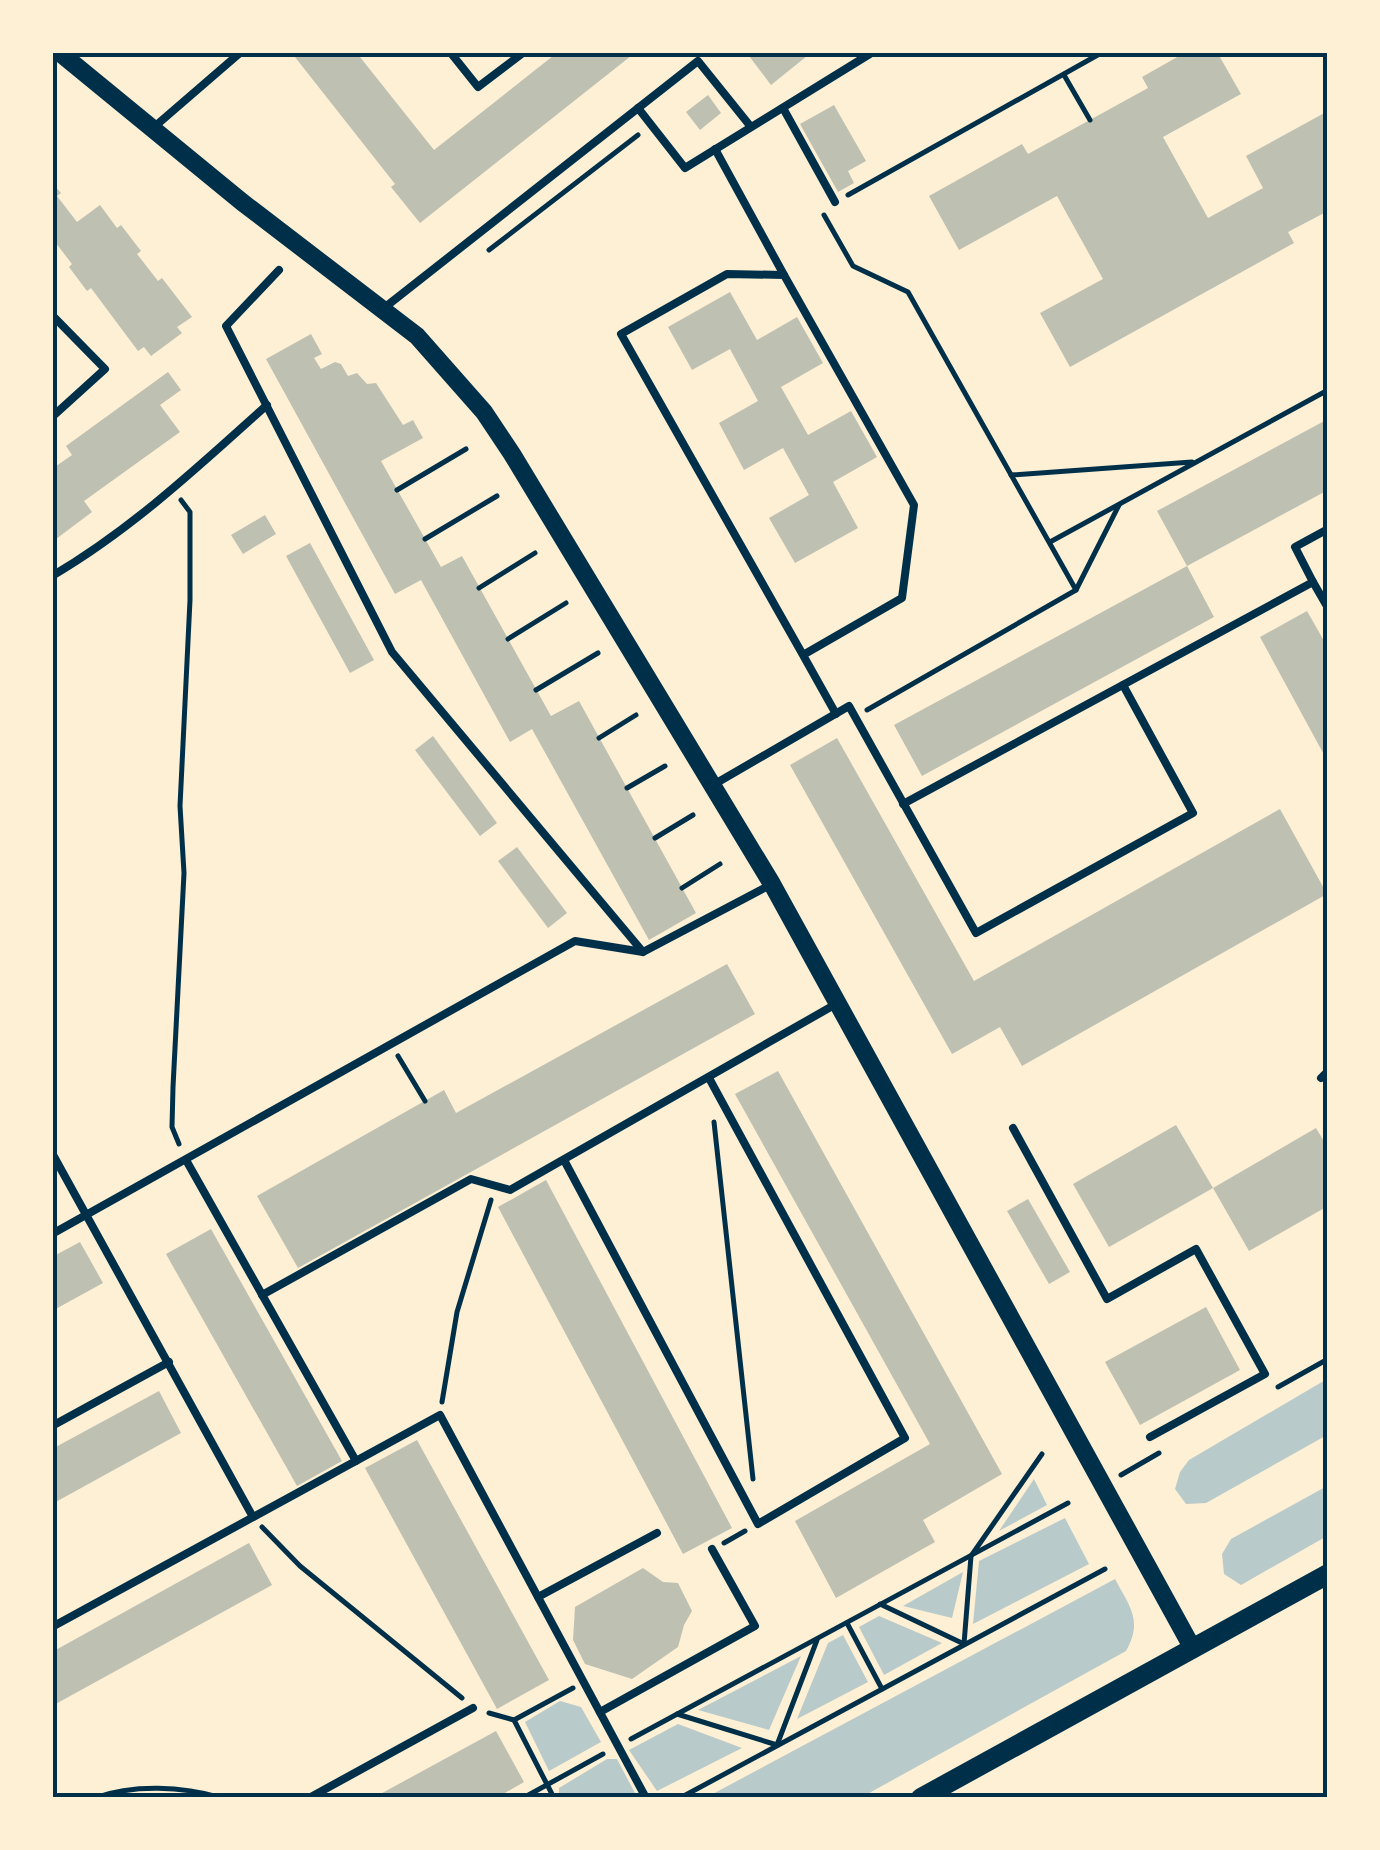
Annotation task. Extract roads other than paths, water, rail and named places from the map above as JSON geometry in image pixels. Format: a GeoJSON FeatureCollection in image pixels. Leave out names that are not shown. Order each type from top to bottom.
{"type":"FeatureCollection","features":[{"type":"Feature","properties":{"kind":"main road"},"geometry":{"type":"LineString","coordinates":[[922,1798],[1328,1574]]}},
{"type":"Feature","properties":{"kind":"street"},"geometry":{"type":"LineString","coordinates":[[58,52],[242,202],[384,308],[446,366],[503,440],[772,884],[1193,1648]]}},
{"type":"Feature","properties":{"kind":"lane"},"geometry":{"type":"LineString","coordinates":[[153,128],[240,52]]}},
{"type":"Feature","properties":{"kind":"lane"},"geometry":{"type":"LineString","coordinates":[[450,52],[478,87],[524,52]]}},
{"type":"Feature","properties":{"kind":"lane"},"geometry":{"type":"LineString","coordinates":[[638,108],[685,168],[873,52]]}},
{"type":"Feature","properties":{"kind":"lane"},"geometry":{"type":"LineString","coordinates":[[384,308],[700,57],[751,128]]}},
{"type":"Feature","properties":{"kind":"lane"},"geometry":{"type":"LineString","coordinates":[[782,108],[835,202]]}},
{"type":"Feature","properties":{"kind":"lane"},"geometry":{"type":"LineString","coordinates":[[716,149],[914,505],[902,598],[803,655]]}},
{"type":"Feature","properties":{"kind":"lane"},"geometry":{"type":"LineString","coordinates":[[279,270],[226,326],[392,652],[644,952]]}},
{"type":"Feature","properties":{"kind":"lane"},"geometry":{"type":"LineString","coordinates":[[784,275],[727,274],[621,334],[836,714]]}},
{"type":"Feature","properties":{"kind":"lane"},"geometry":{"type":"LineString","coordinates":[[52,315],[105,369],[52,417]]}},
{"type":"Feature","properties":{"kind":"lane"},"geometry":{"type":"LineString","coordinates":[[52,576],[96,550],[174,489],[266,405]]}},
{"type":"Feature","properties":{"kind":"lane"},"geometry":{"type":"LineString","coordinates":[[1328,529],[1295,547],[1328,608]]}},
{"type":"Feature","properties":{"kind":"lane"},"geometry":{"type":"LineString","coordinates":[[903,804],[1313,582]]}},
{"type":"Feature","properties":{"kind":"lane"},"geometry":{"type":"LineString","coordinates":[[714,785],[849,706],[976,933],[1194,813],[1123,685]]}},
{"type":"Feature","properties":{"kind":"lane"},"geometry":{"type":"LineString","coordinates":[[52,1234],[574,941],[644,952],[772,884]]}},
{"type":"Feature","properties":{"kind":"lane"},"geometry":{"type":"LineString","coordinates":[[262,1296],[471,1179],[510,1190],[839,1003]]}},
{"type":"Feature","properties":{"kind":"lane"},"geometry":{"type":"LineString","coordinates":[[564,1160],[758,1524],[905,1438],[709,1078]]}},
{"type":"Feature","properties":{"kind":"lane"},"geometry":{"type":"LineString","coordinates":[[1013,1128],[1108,1298],[1196,1248],[1264,1374],[1150,1437]]}},
{"type":"Feature","properties":{"kind":"lane"},"geometry":{"type":"LineString","coordinates":[[52,1153],[253,1517]]}},
{"type":"Feature","properties":{"kind":"lane"},"geometry":{"type":"LineString","coordinates":[[186,1160],[356,1461]]}},
{"type":"Feature","properties":{"kind":"lane"},"geometry":{"type":"LineString","coordinates":[[52,1426],[169,1362]]}},
{"type":"Feature","properties":{"kind":"lane"},"geometry":{"type":"LineString","coordinates":[[52,1627],[440,1415],[646,1798]]}},
{"type":"Feature","properties":{"kind":"lane"},"geometry":{"type":"LineString","coordinates":[[538,1598],[657,1533]]}},
{"type":"Feature","properties":{"kind":"lane"},"geometry":{"type":"LineString","coordinates":[[600,1712],[755,1626],[712,1549]]}},
{"type":"Feature","properties":{"kind":"lane"},"geometry":{"type":"LineString","coordinates":[[309,1798],[473,1708]]}}]}
